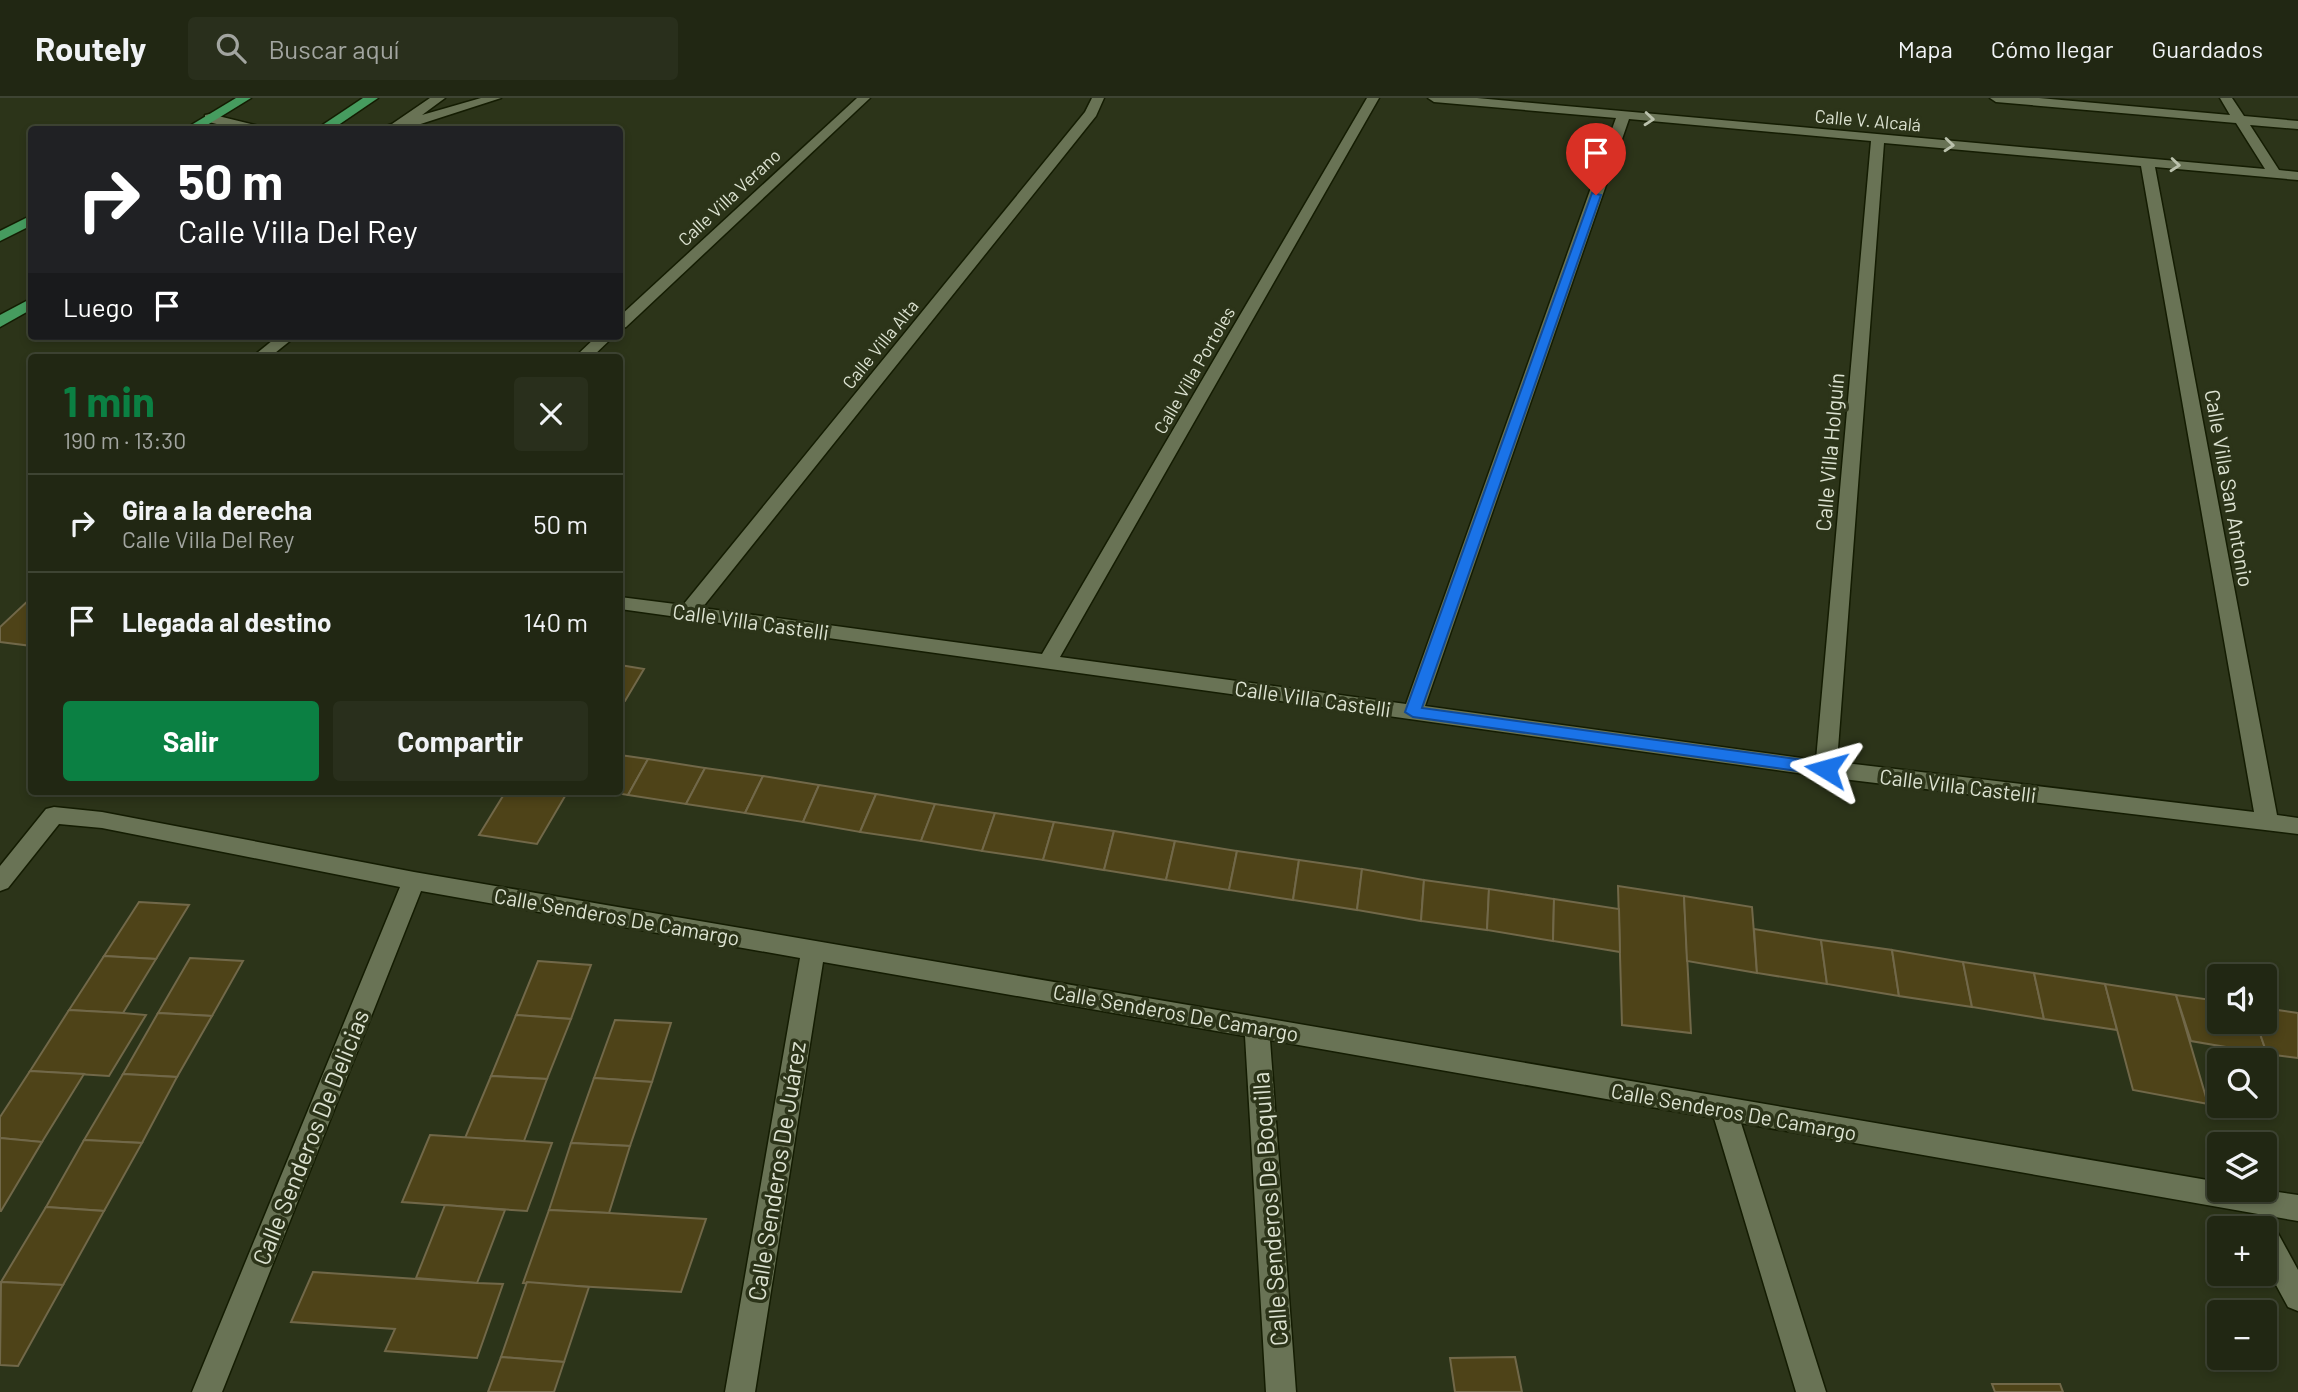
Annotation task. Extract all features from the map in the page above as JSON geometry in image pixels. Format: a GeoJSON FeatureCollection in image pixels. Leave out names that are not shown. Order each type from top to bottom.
{"type":"FeatureCollection","features":[{"type":"Feature","properties":{"kind":"main road"},"geometry":{"type":"LineString","coordinates":[[196,126],[245,98]]}},
{"type":"Feature","properties":{"kind":"main road"},"geometry":{"type":"LineString","coordinates":[[327,126],[372,98]]}},
{"type":"Feature","properties":{"kind":"main road"},"geometry":{"type":"LineString","coordinates":[[0,237],[28,221]]}},
{"type":"Feature","properties":{"kind":"main road"},"geometry":{"type":"LineString","coordinates":[[0,322],[28,304]]}},
{"type":"Feature","properties":{"kind":"street"},"geometry":{"type":"LineString","coordinates":[[397,126],[439,98]]}},
{"type":"Feature","properties":{"kind":"street"},"geometry":{"type":"LineString","coordinates":[[399,126],[495,98]]}},
{"type":"Feature","properties":{"kind":"street","name":"Calle Villa Verano"},"geometry":{"type":"LineString","coordinates":[[623,321],[864,98]]}},
{"type":"Feature","properties":{"kind":"street","name":"Calle Villa Alta"},"geometry":{"type":"LineString","coordinates":[[688,612],[1091,113],[1098,98]]}},
{"type":"Feature","properties":{"kind":"street","name":"Calle Villa Portoles"},"geometry":{"type":"LineString","coordinates":[[1048,661],[1373,98]]}},
{"type":"Feature","properties":{"kind":"street","name":"Calle V. Alcalá"},"geometry":{"type":"LineString","coordinates":[[1434,98],[1507,101],[1623,117],[2298,176]]}},
{"type":"Feature","properties":{"kind":"street"},"geometry":{"type":"LineString","coordinates":[[1996,98],[2298,125]]}},
{"type":"Feature","properties":{"kind":"street"},"geometry":{"type":"LineString","coordinates":[[2226,98],[2274,173]]}},
{"type":"Feature","properties":{"kind":"street"},"geometry":{"type":"LineString","coordinates":[[1413,712],[1623,117]]}},
{"type":"Feature","properties":{"kind":"street"},"geometry":{"type":"LineString","coordinates":[[210,118],[242,126]]}},
{"type":"Feature","properties":{"kind":"street","name":"Calle Villa Holguín"},"geometry":{"type":"LineString","coordinates":[[1826,769],[1878,138]]}},
{"type":"Feature","properties":{"kind":"street","name":"Calle Villa San Antonio"},"geometry":{"type":"LineString","coordinates":[[2147,162],[2267,822]]}},
{"type":"Feature","properties":{"kind":"street"},"geometry":{"type":"LineString","coordinates":[[264,354],[283,340]]}},
{"type":"Feature","properties":{"kind":"street"},"geometry":{"type":"LineString","coordinates":[[586,354],[602,340]]}},
{"type":"Feature","properties":{"kind":"street","name":"Calle Villa Castelli"},"geometry":{"type":"LineString","coordinates":[[623,603],[1826,769],[2298,826]]}},
{"type":"Feature","properties":{"kind":"street","name":"Calle Senderos De Camargo"},"geometry":{"type":"LineString","coordinates":[[0,882],[54,815],[102,820],[414,881],[1257,1025],[1724,1110],[2207,1193]]}},
{"type":"Feature","properties":{"kind":"street","name":"Calle Senderos De Delicias"},"geometry":{"type":"LineString","coordinates":[[206,1392],[414,881]]}},
{"type":"Feature","properties":{"kind":"street","name":"Calle Senderos De Juárez"},"geometry":{"type":"LineString","coordinates":[[740,1392],[813,950]]}},
{"type":"Feature","properties":{"kind":"street","name":"Calle Senderos De Boquilla"},"geometry":{"type":"LineString","coordinates":[[1257,1025],[1281,1392]]}},
{"type":"Feature","properties":{"kind":"street"},"geometry":{"type":"LineString","coordinates":[[1724,1110],[1811,1392]]}},
{"type":"Feature","properties":{"kind":"street","name":"Calle Senderos De Camargo"},"geometry":{"type":"LineString","coordinates":[[2263,1202],[2298,1208]]}},
{"type":"Feature","properties":{"kind":"street"},"geometry":{"type":"LineString","coordinates":[[2277,1259],[2298,1297]]}},
{"type":"Feature","properties":{"kind":"building"},"geometry":{"type":"Polygon","coordinates":[[[28,601],[28,646],[0,642],[0,627],[28,601]]]}},
{"type":"Feature","properties":{"kind":"building"},"geometry":{"type":"Polygon","coordinates":[[[623,666],[644,669],[625,701],[623,666]]]}},
{"type":"Feature","properties":{"kind":"building"},"geometry":{"type":"Polygon","coordinates":[[[623,755],[648,759],[628,795],[623,794],[623,755]]]}},
{"type":"Feature","properties":{"kind":"building"},"geometry":{"type":"Polygon","coordinates":[[[648,759],[705,768],[686,804],[628,795],[648,759]]]}},
{"type":"Feature","properties":{"kind":"building"},"geometry":{"type":"Polygon","coordinates":[[[705,768],[763,776],[745,813],[686,804],[705,768]]]}},
{"type":"Feature","properties":{"kind":"building"},"geometry":{"type":"Polygon","coordinates":[[[763,776],[819,785],[803,822],[745,813],[763,776]]]}},
{"type":"Feature","properties":{"kind":"building"},"geometry":{"type":"Polygon","coordinates":[[[819,785],[876,794],[860,832],[803,822],[819,785]]]}},
{"type":"Feature","properties":{"kind":"building"},"geometry":{"type":"Polygon","coordinates":[[[876,794],[935,804],[921,841],[860,832],[876,794]]]}},
{"type":"Feature","properties":{"kind":"building"},"geometry":{"type":"Polygon","coordinates":[[[504,795],[566,795],[537,844],[479,835],[504,795]]]}},
{"type":"Feature","properties":{"kind":"building"},"geometry":{"type":"Polygon","coordinates":[[[935,804],[995,813],[982,851],[921,841],[935,804]]]}},
{"type":"Feature","properties":{"kind":"building"},"geometry":{"type":"Polygon","coordinates":[[[995,813],[1054,822],[1043,860],[982,851],[995,813]]]}},
{"type":"Feature","properties":{"kind":"building"},"geometry":{"type":"Polygon","coordinates":[[[1054,822],[1114,831],[1104,870],[1043,860],[1054,822]]]}},
{"type":"Feature","properties":{"kind":"building"},"geometry":{"type":"Polygon","coordinates":[[[1114,831],[1175,841],[1166,880],[1104,870],[1114,831]]]}},
{"type":"Feature","properties":{"kind":"building"},"geometry":{"type":"Polygon","coordinates":[[[1175,841],[1237,851],[1229,890],[1166,880],[1175,841]]]}},
{"type":"Feature","properties":{"kind":"building"},"geometry":{"type":"Polygon","coordinates":[[[1237,851],[1299,860],[1293,900],[1229,890],[1237,851]]]}},
{"type":"Feature","properties":{"kind":"building"},"geometry":{"type":"Polygon","coordinates":[[[1299,860],[1362,869],[1357,910],[1293,900],[1299,860]]]}},
{"type":"Feature","properties":{"kind":"building"},"geometry":{"type":"Polygon","coordinates":[[[1362,869],[1424,880],[1421,921],[1357,910],[1362,869]]]}},
{"type":"Feature","properties":{"kind":"building"},"geometry":{"type":"Polygon","coordinates":[[[1424,880],[1489,889],[1487,930],[1421,921],[1424,880]]]}},
{"type":"Feature","properties":{"kind":"building"},"geometry":{"type":"Polygon","coordinates":[[[1618,886],[1684,896],[1691,1033],[1622,1025],[1618,886]]]}},
{"type":"Feature","properties":{"kind":"building"},"geometry":{"type":"Polygon","coordinates":[[[1489,889],[1554,899],[1553,941],[1487,930],[1489,889]]]}},
{"type":"Feature","properties":{"kind":"building"},"geometry":{"type":"Polygon","coordinates":[[[1684,896],[1752,907],[1757,973],[1687,961],[1684,896]]]}},
{"type":"Feature","properties":{"kind":"building"},"geometry":{"type":"Polygon","coordinates":[[[1554,899],[1619,909],[1620,952],[1553,941],[1554,899]]]}},
{"type":"Feature","properties":{"kind":"building"},"geometry":{"type":"Polygon","coordinates":[[[139,902],[189,905],[156,959],[104,956],[139,902]]]}},
{"type":"Feature","properties":{"kind":"building"},"geometry":{"type":"Polygon","coordinates":[[[1754,929],[1821,940],[1827,984],[1757,973],[1754,929]]]}},
{"type":"Feature","properties":{"kind":"building"},"geometry":{"type":"Polygon","coordinates":[[[1821,940],[1892,950],[1899,996],[1827,984],[1821,940]]]}},
{"type":"Feature","properties":{"kind":"building"},"geometry":{"type":"Polygon","coordinates":[[[1892,950],[1963,962],[1972,1007],[1899,996],[1892,950]]]}},
{"type":"Feature","properties":{"kind":"building"},"geometry":{"type":"Polygon","coordinates":[[[104,956],[156,959],[123,1013],[69,1010],[104,956]]]}},
{"type":"Feature","properties":{"kind":"building"},"geometry":{"type":"Polygon","coordinates":[[[190,958],[243,961],[212,1016],[158,1013],[190,958]]]}},
{"type":"Feature","properties":{"kind":"building"},"geometry":{"type":"Polygon","coordinates":[[[538,961],[591,965],[571,1019],[516,1015],[538,961]]]}},
{"type":"Feature","properties":{"kind":"building"},"geometry":{"type":"Polygon","coordinates":[[[1963,962],[2034,973],[2044,1019],[1972,1007],[1963,962]]]}},
{"type":"Feature","properties":{"kind":"building"},"geometry":{"type":"Polygon","coordinates":[[[2034,973],[2105,984],[2117,1030],[2044,1019],[2034,973]]]}},
{"type":"Feature","properties":{"kind":"building"},"geometry":{"type":"Polygon","coordinates":[[[2105,984],[2176,995],[2207,1104],[2133,1090],[2105,984]]]}},
{"type":"Feature","properties":{"kind":"building"},"geometry":{"type":"Polygon","coordinates":[[[2176,995],[2207,999],[2207,1034],[2260,1034],[2265,1048],[2232,1048],[2191,1041],[2176,995]]]}},
{"type":"Feature","properties":{"kind":"building"},"geometry":{"type":"Polygon","coordinates":[[[69,1010],[146,1015],[109,1076],[30,1071],[69,1010]]]}},
{"type":"Feature","properties":{"kind":"building"},"geometry":{"type":"Polygon","coordinates":[[[2277,1010],[2298,1013],[2298,1058],[2277,1055],[2277,1048],[2265,1048],[2260,1034],[2277,1034],[2277,1010]]]}},
{"type":"Feature","properties":{"kind":"building"},"geometry":{"type":"Polygon","coordinates":[[[158,1013],[212,1016],[177,1077],[123,1074],[158,1013]]]}},
{"type":"Feature","properties":{"kind":"building"},"geometry":{"type":"Polygon","coordinates":[[[516,1015],[571,1019],[547,1079],[491,1076],[516,1015]]]}},
{"type":"Feature","properties":{"kind":"building"},"geometry":{"type":"Polygon","coordinates":[[[615,1020],[671,1023],[652,1082],[594,1078],[615,1020]]]}},
{"type":"Feature","properties":{"kind":"building"},"geometry":{"type":"Polygon","coordinates":[[[30,1071],[84,1074],[42,1142],[0,1138],[0,1117],[30,1071]]]}},
{"type":"Feature","properties":{"kind":"building"},"geometry":{"type":"Polygon","coordinates":[[[123,1074],[177,1077],[142,1143],[84,1140],[123,1074]]]}},
{"type":"Feature","properties":{"kind":"building"},"geometry":{"type":"Polygon","coordinates":[[[491,1076],[547,1079],[524,1141],[465,1138],[491,1076]]]}},
{"type":"Feature","properties":{"kind":"building"},"geometry":{"type":"Polygon","coordinates":[[[594,1078],[652,1082],[630,1146],[571,1143],[594,1078]]]}},
{"type":"Feature","properties":{"kind":"building"},"geometry":{"type":"Polygon","coordinates":[[[430,1135],[552,1143],[527,1211],[402,1202],[430,1135]]]}},
{"type":"Feature","properties":{"kind":"building"},"geometry":{"type":"Polygon","coordinates":[[[0,1138],[42,1142],[1,1211],[0,1211],[0,1138]]]}},
{"type":"Feature","properties":{"kind":"building"},"geometry":{"type":"Polygon","coordinates":[[[84,1140],[142,1143],[104,1211],[46,1207],[84,1140]]]}},
{"type":"Feature","properties":{"kind":"building"},"geometry":{"type":"Polygon","coordinates":[[[571,1143],[630,1146],[609,1213],[549,1210],[571,1143]]]}},
{"type":"Feature","properties":{"kind":"building"},"geometry":{"type":"Polygon","coordinates":[[[445,1205],[505,1210],[477,1283],[416,1278],[445,1205]]]}},
{"type":"Feature","properties":{"kind":"building"},"geometry":{"type":"Polygon","coordinates":[[[46,1207],[104,1211],[63,1285],[1,1282],[46,1207]]]}},
{"type":"Feature","properties":{"kind":"building"},"geometry":{"type":"Polygon","coordinates":[[[549,1210],[706,1219],[681,1292],[523,1283],[549,1210]]]}},
{"type":"Feature","properties":{"kind":"building"},"geometry":{"type":"Polygon","coordinates":[[[313,1272],[503,1284],[477,1358],[385,1351],[395,1329],[291,1322],[313,1272]]]}},
{"type":"Feature","properties":{"kind":"building"},"geometry":{"type":"Polygon","coordinates":[[[1,1282],[63,1285],[18,1366],[0,1365],[1,1282]]]}},
{"type":"Feature","properties":{"kind":"building"},"geometry":{"type":"Polygon","coordinates":[[[527,1282],[589,1287],[564,1362],[501,1357],[527,1282]]]}},
{"type":"Feature","properties":{"kind":"building"},"geometry":{"type":"Polygon","coordinates":[[[501,1357],[564,1362],[554,1392],[488,1392],[501,1357]]]}},
{"type":"Feature","properties":{"kind":"building"},"geometry":{"type":"Polygon","coordinates":[[[1515,1357],[1522,1392],[1455,1392],[1450,1358],[1515,1357]]]}},
{"type":"Feature","properties":{"kind":"building"},"geometry":{"type":"Polygon","coordinates":[[[1992,1384],[2060,1384],[2063,1392],[1995,1392],[1992,1384]]]}},
{"type":"Feature","properties":{"kind":"route"},"geometry":{"type":"LineString","coordinates":[[1596,195],[1413,712],[1826,769]]}}]}
